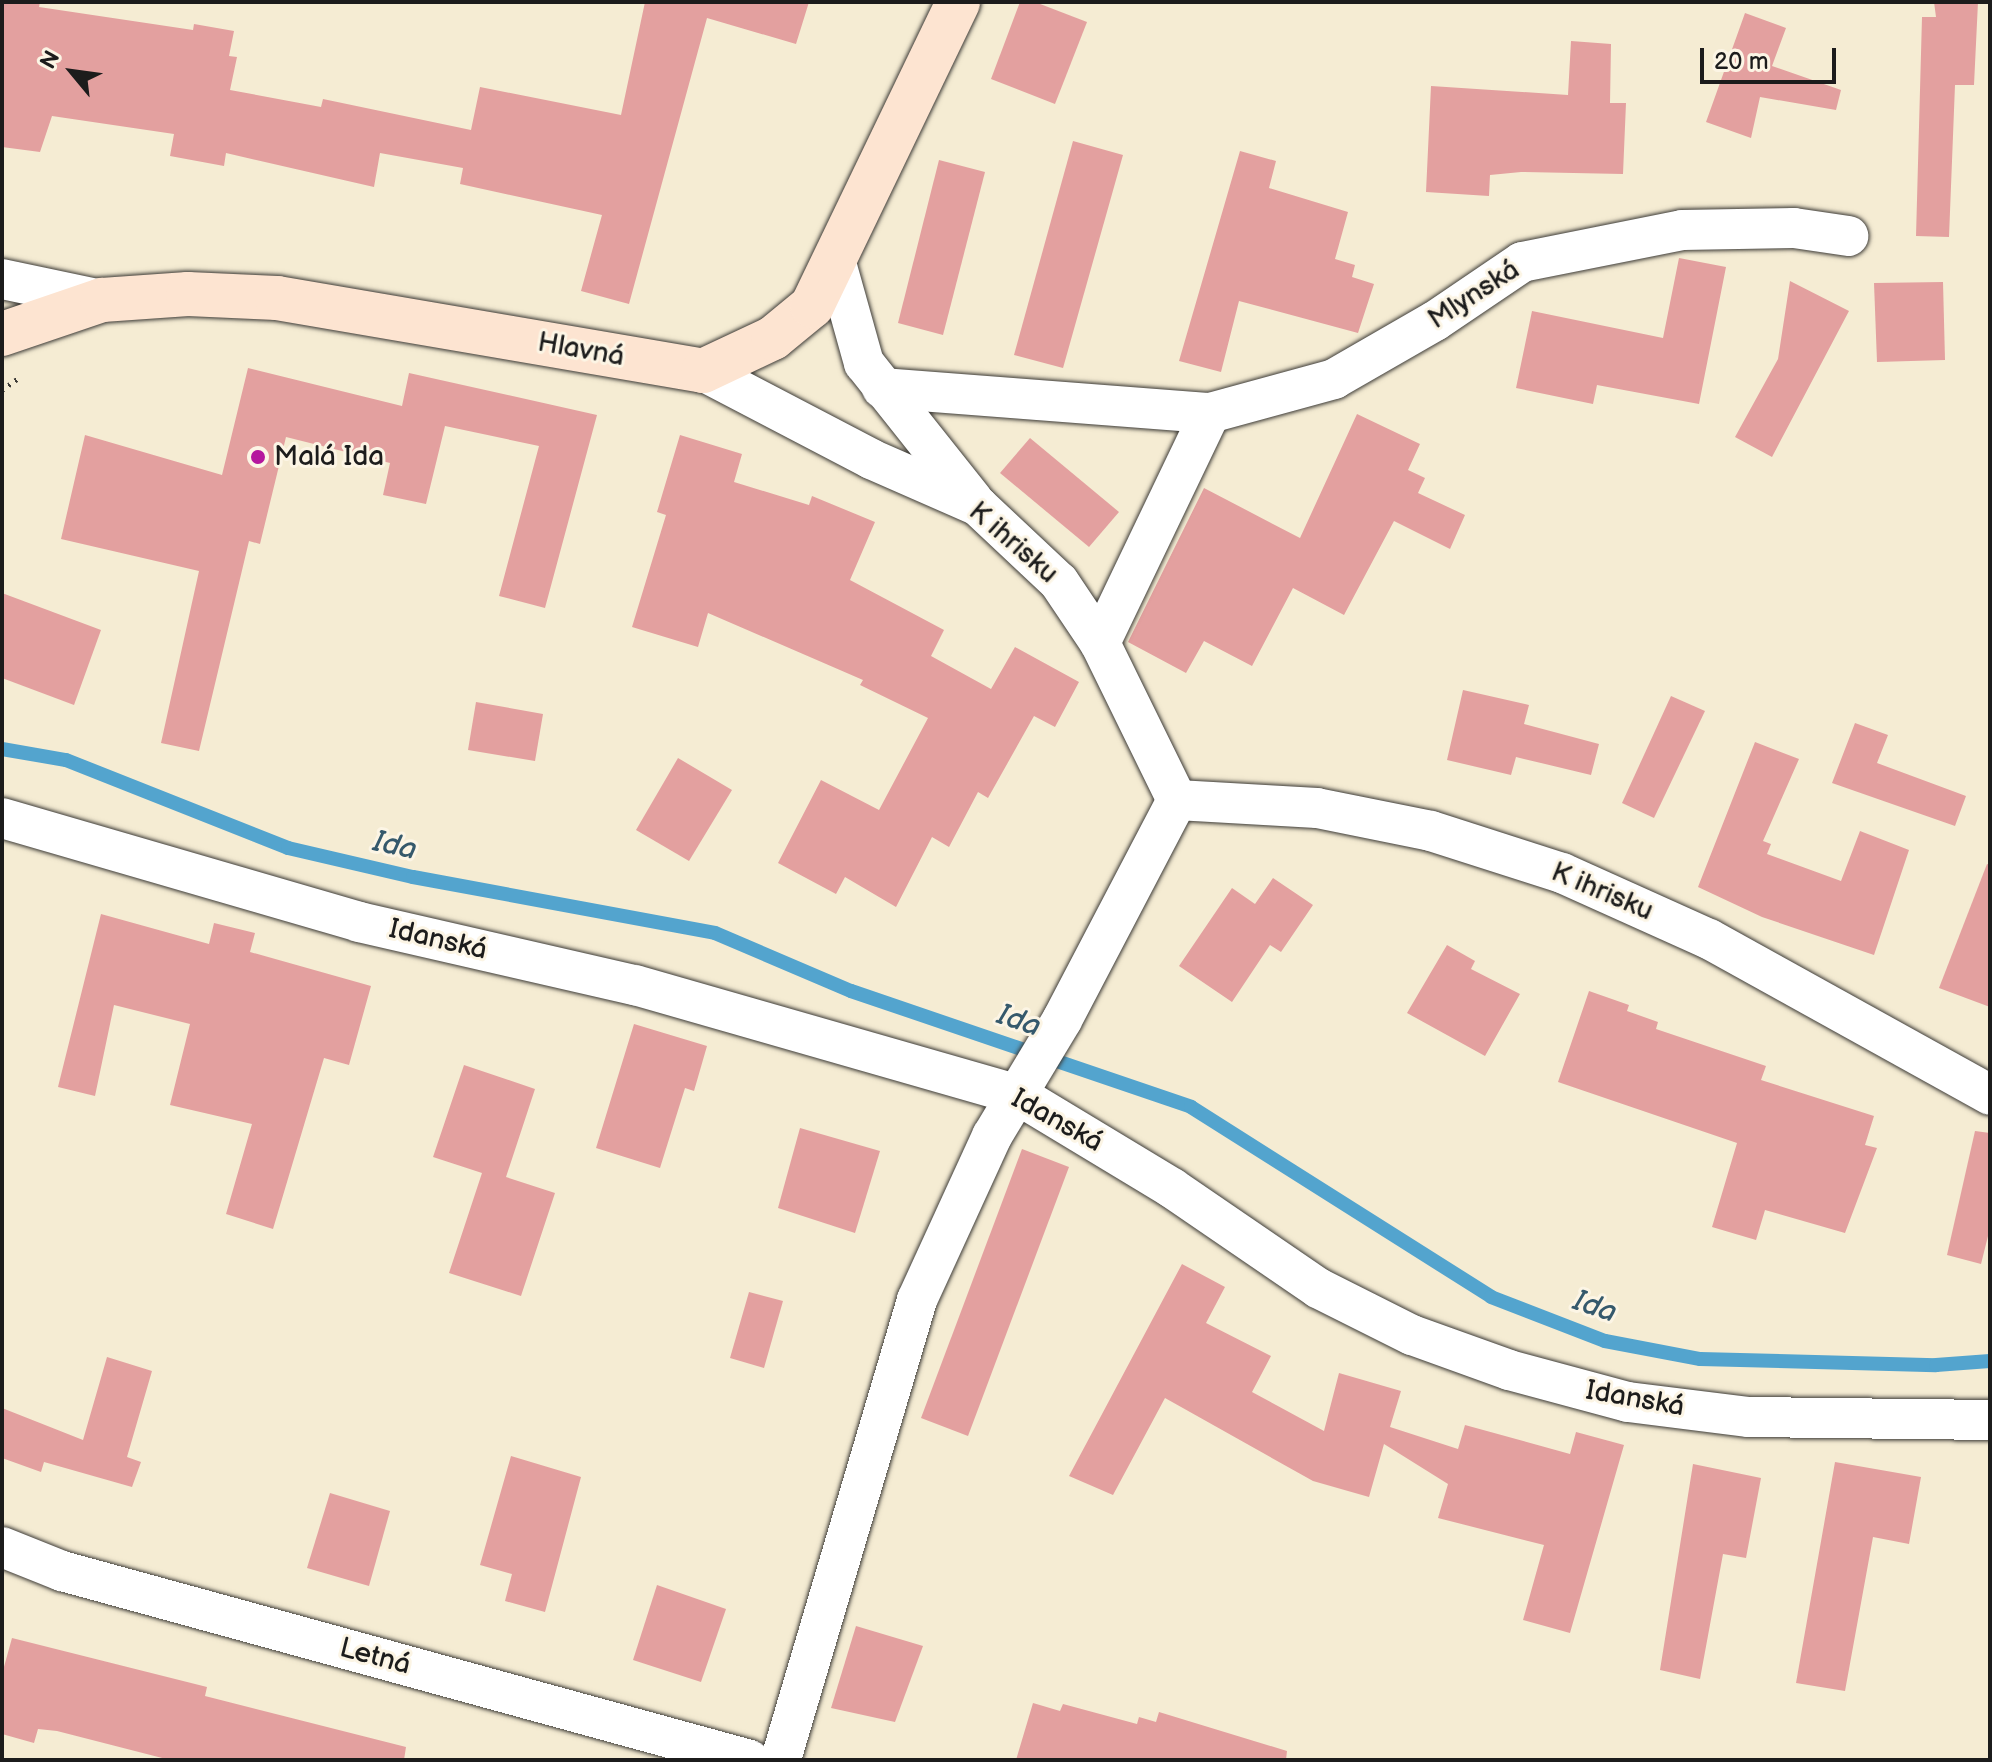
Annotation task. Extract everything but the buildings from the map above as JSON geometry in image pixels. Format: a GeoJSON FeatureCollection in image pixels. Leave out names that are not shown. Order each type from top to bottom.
{"type":"FeatureCollection","features":[{"type":"Feature","properties":{"kind":"main road"},"geometry":{"type":"LineString","coordinates":[[703,371],[783,330],[812,306],[836,263],[958,2]]}},
{"type":"Feature","properties":{"kind":"main road","name":"Hlavná"},"geometry":{"type":"LineString","coordinates":[[2,334],[102,300],[188,294],[277,298],[703,371]]}},
{"type":"Feature","properties":{"kind":"street","name":"Mlynská"},"geometry":{"type":"LineString","coordinates":[[882,388],[1210,413],[1334,379],[1435,321],[1522,262],[1682,230],[1794,228],[1848,236]]}},
{"type":"Feature","properties":{"kind":"street"},"geometry":{"type":"LineString","coordinates":[[836,263],[864,363],[978,506]]}},
{"type":"Feature","properties":{"kind":"street"},"geometry":{"type":"LineString","coordinates":[[2,279],[102,300]]}},
{"type":"Feature","properties":{"kind":"street","name":"K ihrisku"},"geometry":{"type":"LineString","coordinates":[[703,371],[871,459],[978,506],[1059,582],[1100,643],[1177,800],[1317,808],[1431,831],[1562,873],[1709,939],[1990,1095]]}},
{"type":"Feature","properties":{"kind":"street"},"geometry":{"type":"LineString","coordinates":[[1100,643],[1210,413]]}},
{"type":"Feature","properties":{"kind":"street"},"geometry":{"type":"LineString","coordinates":[[781,1760],[917,1300],[992,1136],[1062,1020],[1177,800]]}},
{"type":"Feature","properties":{"kind":"street","name":"Idanská"},"geometry":{"type":"LineString","coordinates":[[2,818],[359,922],[635,985],[1024,1086],[1318,1288],[1412,1335],[1509,1370],[1628,1402],[1749,1417],[1990,1420]]}},
{"type":"Feature","properties":{"kind":"street","name":"Letná"},"geometry":{"type":"LineString","coordinates":[[2,1547],[62,1571],[750,1760]]}},
{"type":"Feature","properties":{"kind":"waterway","name":"Ida"},"geometry":{"type":"LineString","coordinates":[[2,749],[66,760],[288,848],[413,877],[715,933],[851,991],[1191,1107],[1491,1297],[1605,1341],[1700,1359],[1936,1365],[1990,1361]]}},
{"type":"Feature","properties":{"kind":"place","name":"Malá Ida"},"geometry":{"type":"Point","coordinates":[258,457]}}]}
